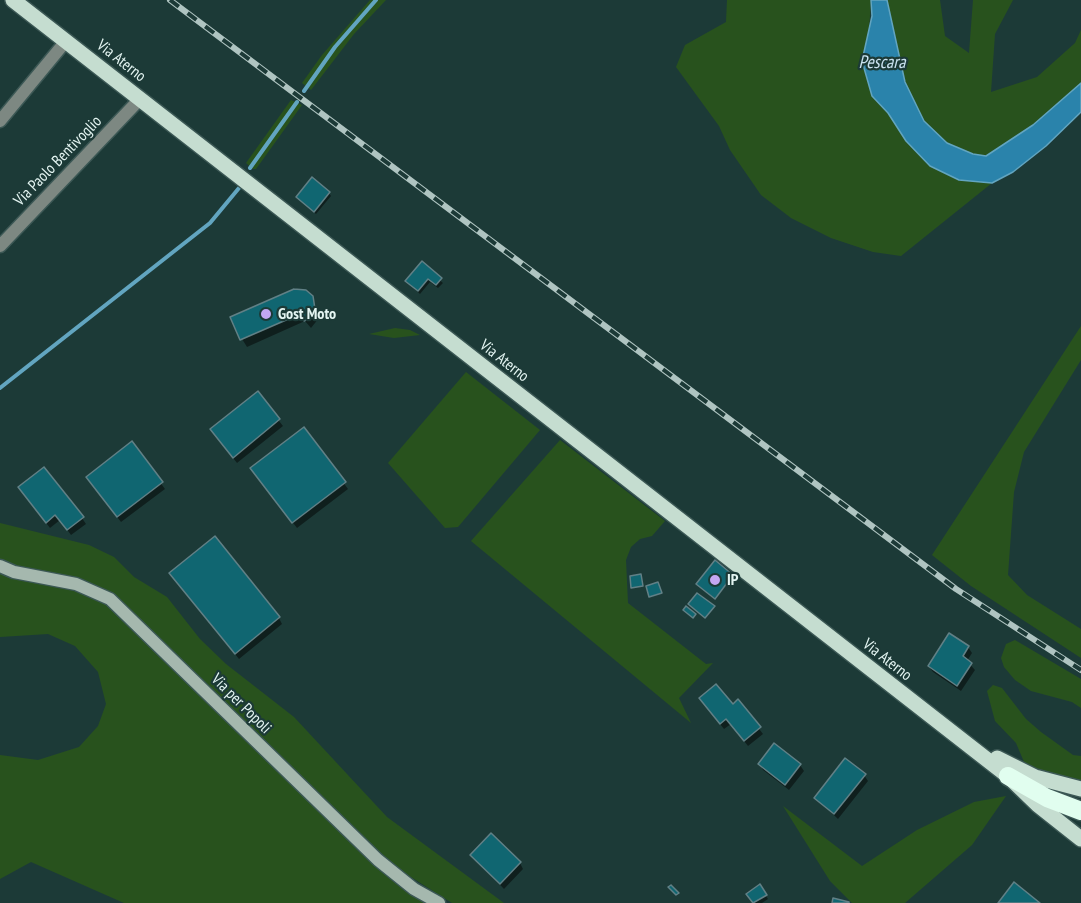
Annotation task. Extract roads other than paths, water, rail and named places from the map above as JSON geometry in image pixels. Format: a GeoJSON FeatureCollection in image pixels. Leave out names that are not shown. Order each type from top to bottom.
{"type":"FeatureCollection","features":[{"type":"Feature","properties":{"kind":"highway"},"geometry":{"type":"LineString","coordinates":[[1008,776],[1047,798],[1081,811]]}},
{"type":"Feature","properties":{"kind":"main road","name":"Via Aterno"},"geometry":{"type":"LineString","coordinates":[[13,0],[1008,776],[1038,805],[1081,839]]}},
{"type":"Feature","properties":{"kind":"main road","name":"Via per Popoli"},"geometry":{"type":"LineString","coordinates":[[0,566],[14,572],[76,584],[110,599],[378,860],[414,889],[439,903]]}},
{"type":"Feature","properties":{"kind":"main road","name":"Via Aterno"},"geometry":{"type":"LineString","coordinates":[[973,750],[987,753],[1035,777],[1081,789]]}},
{"type":"Feature","properties":{"kind":"street"},"geometry":{"type":"LineString","coordinates":[[0,121],[66,41]]}},
{"type":"Feature","properties":{"kind":"street","name":"Via Paolo Bentivoglio"},"geometry":{"type":"LineString","coordinates":[[0,246],[140,99]]}},
{"type":"Feature","properties":{"kind":"water","name":"Pescara"},"geometry":{"type":"Polygon","coordinates":[[[871,0],[887,0],[905,82],[924,121],[947,143],[973,154],[986,156],[1033,125],[1081,83],[1081,112],[1046,146],[1013,172],[992,183],[959,180],[930,166],[906,141],[888,113],[872,96],[862,61],[872,16],[871,0]]]}},
{"type":"Feature","properties":{"kind":"waterway"},"geometry":{"type":"LineString","coordinates":[[304,91],[335,47],[376,0]]}},
{"type":"Feature","properties":{"kind":"waterway"},"geometry":{"type":"LineString","coordinates":[[250,168],[297,102]]}},
{"type":"Feature","properties":{"kind":"waterway"},"geometry":{"type":"LineString","coordinates":[[0,388],[210,223],[239,188]]}},
{"type":"Feature","properties":{"kind":"railway"},"geometry":{"type":"LineString","coordinates":[[170,0],[956,589],[1081,670]]}},
{"type":"Feature","properties":{"kind":"place","name":"Gost Moto"},"geometry":{"type":"Point","coordinates":[266,314]}},
{"type":"Feature","properties":{"kind":"place","name":"IP"},"geometry":{"type":"Point","coordinates":[715,580]}}]}
